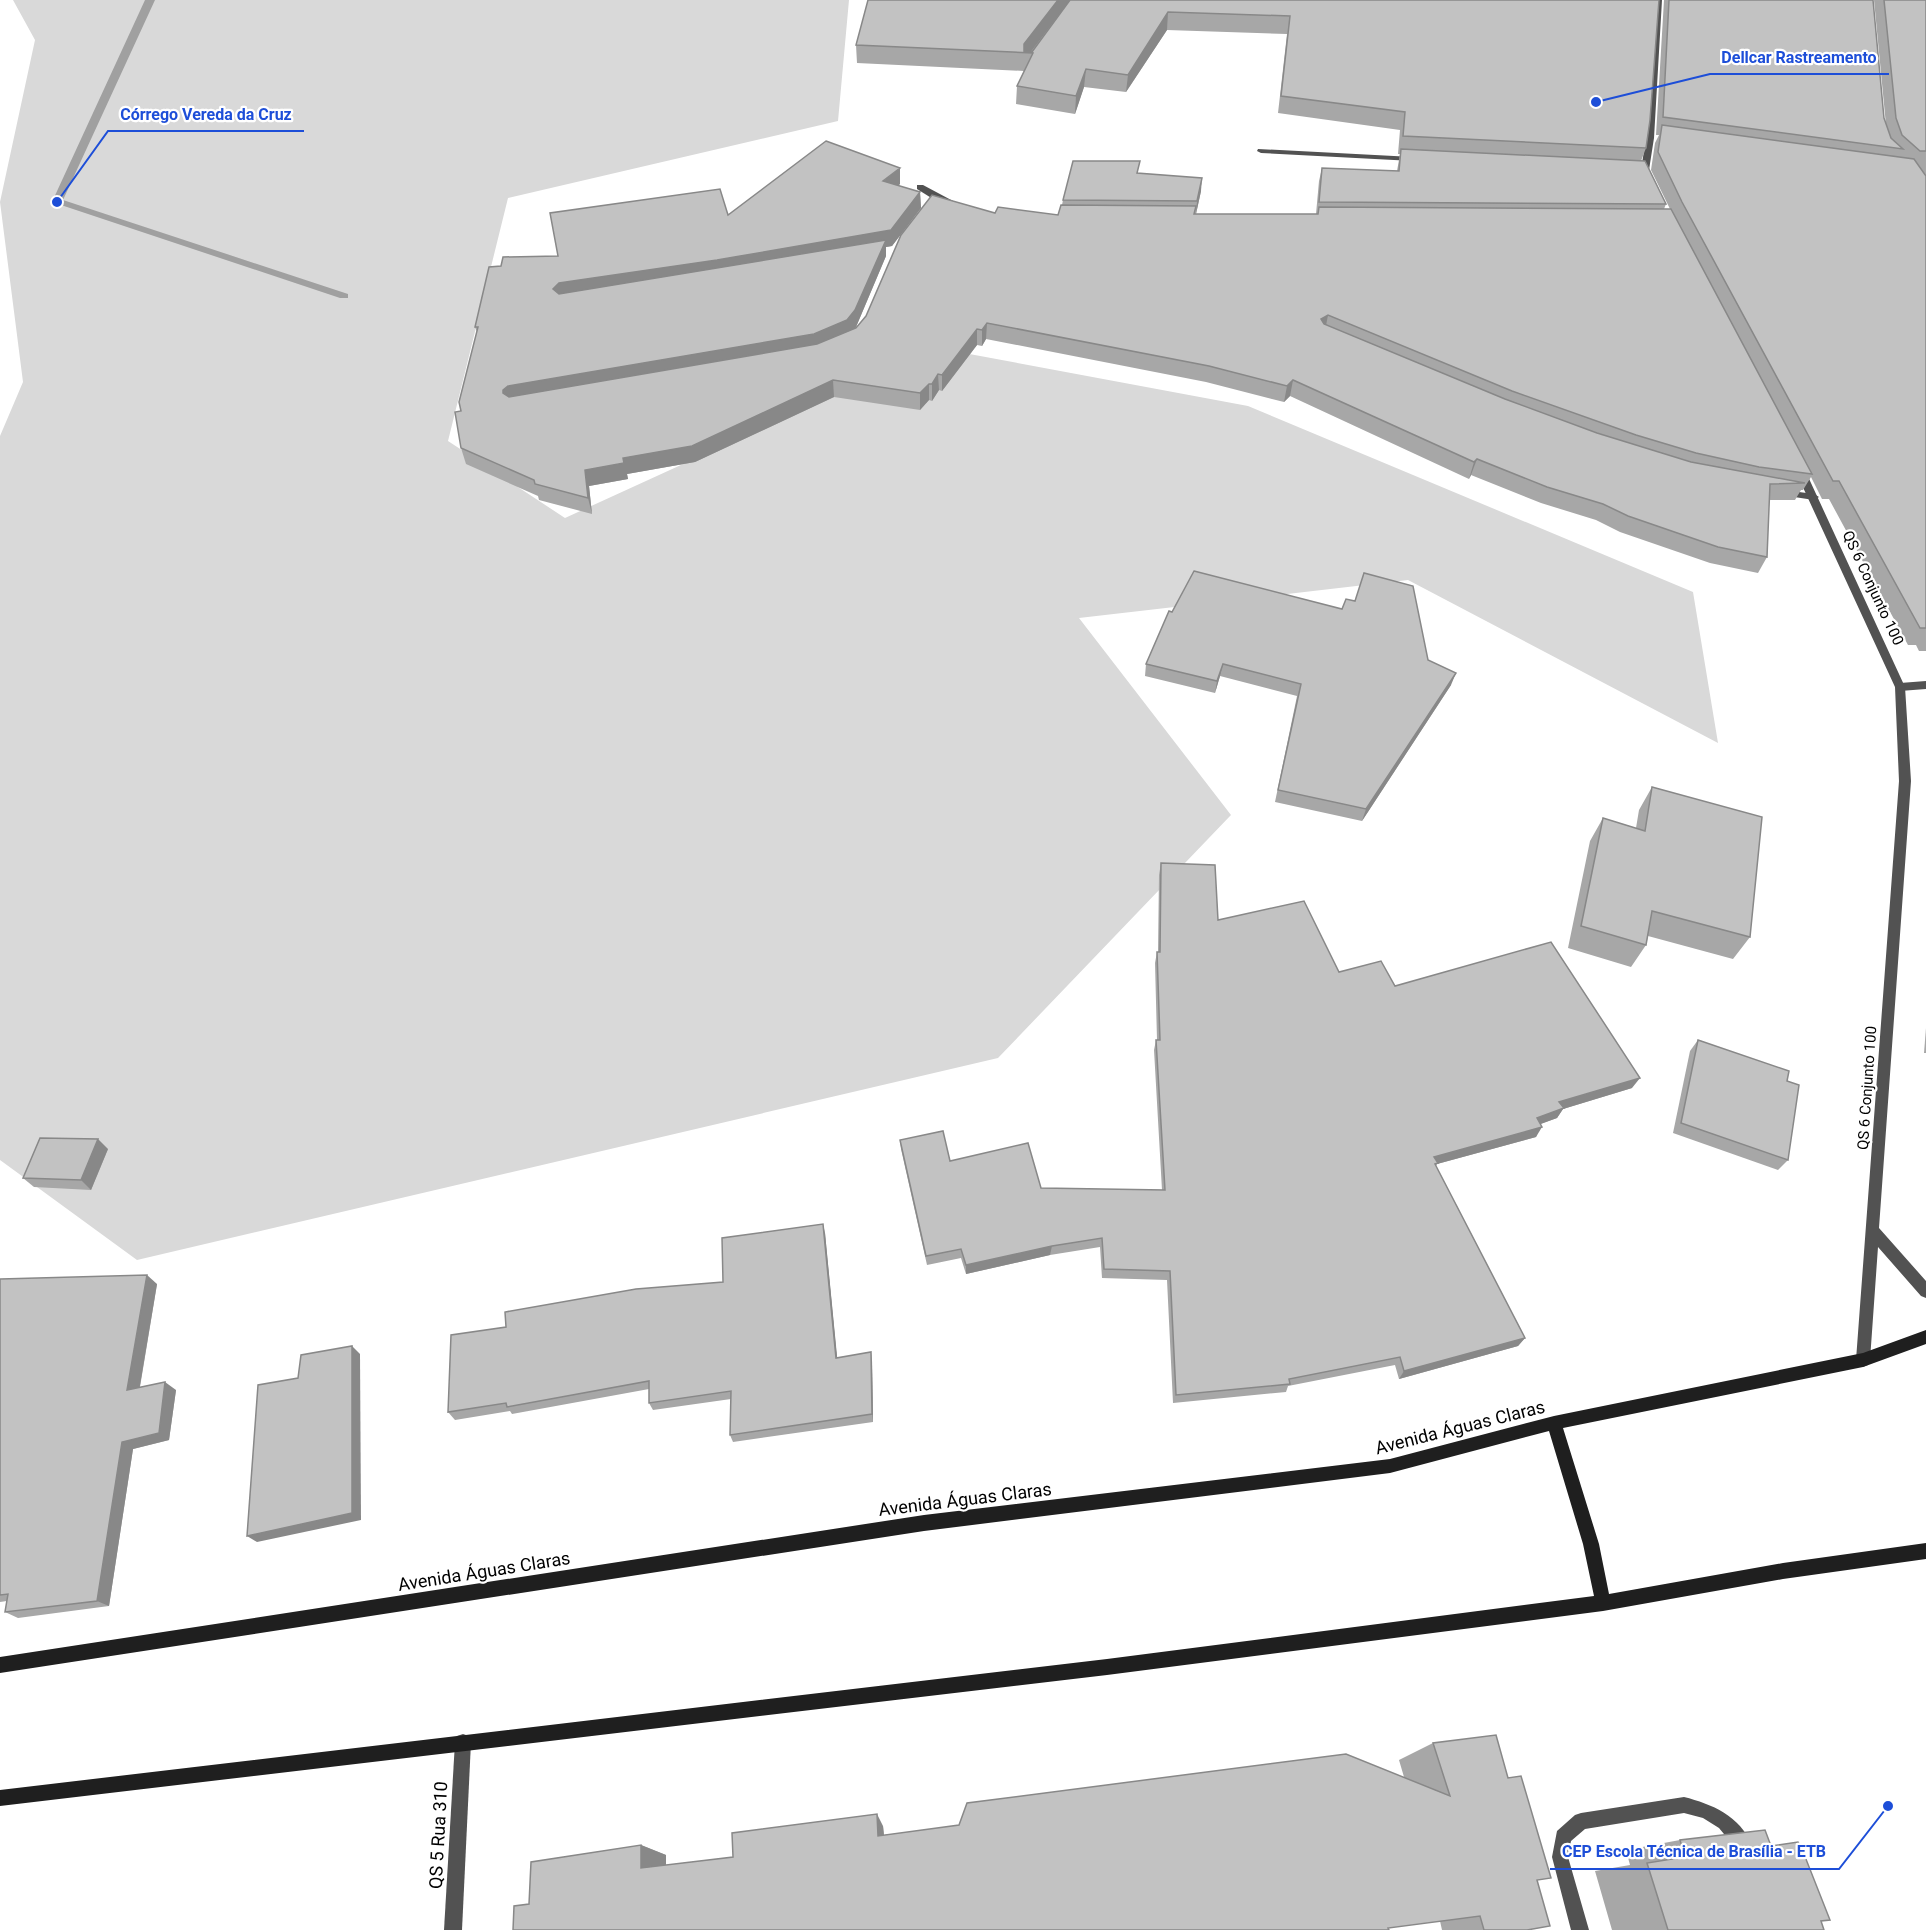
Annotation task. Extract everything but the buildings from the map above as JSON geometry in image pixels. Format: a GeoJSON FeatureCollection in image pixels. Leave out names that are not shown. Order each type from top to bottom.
{"type":"FeatureCollection","features":[{"type":"Feature","properties":{"kind":"main road","name":"Avenida Águas Claras"},"geometry":{"type":"LineString","coordinates":[[0,1665],[924,1523],[1390,1466],[1554,1423],[1863,1360],[1926,1337]]}},
{"type":"Feature","properties":{"kind":"main road"},"geometry":{"type":"LineString","coordinates":[[1554,1423],[1591,1544],[1603,1603]]}},
{"type":"Feature","properties":{"kind":"main road"},"geometry":{"type":"LineString","coordinates":[[0,1798],[1107,1667],[1603,1603],[1783,1571],[1926,1551]]}},
{"type":"Feature","properties":{"kind":"street"},"geometry":{"type":"LineString","coordinates":[[1655,191],[1640,170],[1650,138],[1659,0]]}},
{"type":"Feature","properties":{"kind":"street"},"geometry":{"type":"LineString","coordinates":[[1650,138],[1662,140]]}},
{"type":"Feature","properties":{"kind":"street"},"geometry":{"type":"LineString","coordinates":[[1261,152],[1426,160]]}},
{"type":"Feature","properties":{"kind":"street"},"geometry":{"type":"LineString","coordinates":[[920,187],[936,197],[956,203]]}},
{"type":"Feature","properties":{"kind":"street"},"geometry":{"type":"LineString","coordinates":[[930,206],[936,197]]}},
{"type":"Feature","properties":{"kind":"street","name":"QS 6 Conjunto 100"},"geometry":{"type":"LineString","coordinates":[[1797,465],[1814,496],[1900,687],[1905,781],[1863,1360]]}},
{"type":"Feature","properties":{"kind":"street"},"geometry":{"type":"LineString","coordinates":[[1771,492],[1814,496]]}},
{"type":"Feature","properties":{"kind":"street"},"geometry":{"type":"LineString","coordinates":[[1900,687],[1926,685]]}},
{"type":"Feature","properties":{"kind":"street"},"geometry":{"type":"LineString","coordinates":[[1873,1231],[1926,1291]]}},
{"type":"Feature","properties":{"kind":"street","name":"QS 5 Rua 310"},"geometry":{"type":"LineString","coordinates":[[453,1930],[463,1742]]}},
{"type":"Feature","properties":{"kind":"street"},"geometry":{"type":"LineString","coordinates":[[1580,1930],[1560,1857],[1563,1837],[1581,1821],[1684,1805],[1706,1811],[1725,1822],[1743,1843],[1751,1865]]}},
{"type":"Feature","properties":{"kind":"shaded area"},"geometry":{"type":"Polygon","coordinates":[[[13,0],[849,0],[838,121],[508,198],[448,441],[565,518],[937,348],[1248,406],[1693,592],[1718,743],[1408,580],[1079,618],[1231,815],[998,1058],[137,1260],[0,1160],[0,436],[23,382],[0,202],[35,40],[13,0]]]}},
{"type":"Feature","properties":{"kind":"waterway"},"geometry":{"type":"LineString","coordinates":[[150,0],[57,202],[344,296]]}},
{"type":"Feature","properties":{"kind":"place","name":"Dellcar Rastreamento"},"geometry":{"type":"Point","coordinates":[1596,102]}},
{"type":"Feature","properties":{"kind":"place","name":"Córrego Vereda da Cruz"},"geometry":{"type":"Point","coordinates":[57,202]}},
{"type":"Feature","properties":{"kind":"place","name":"CEP Escola Técnica de Brasília - ETB"},"geometry":{"type":"Point","coordinates":[1888,1806]}}]}
